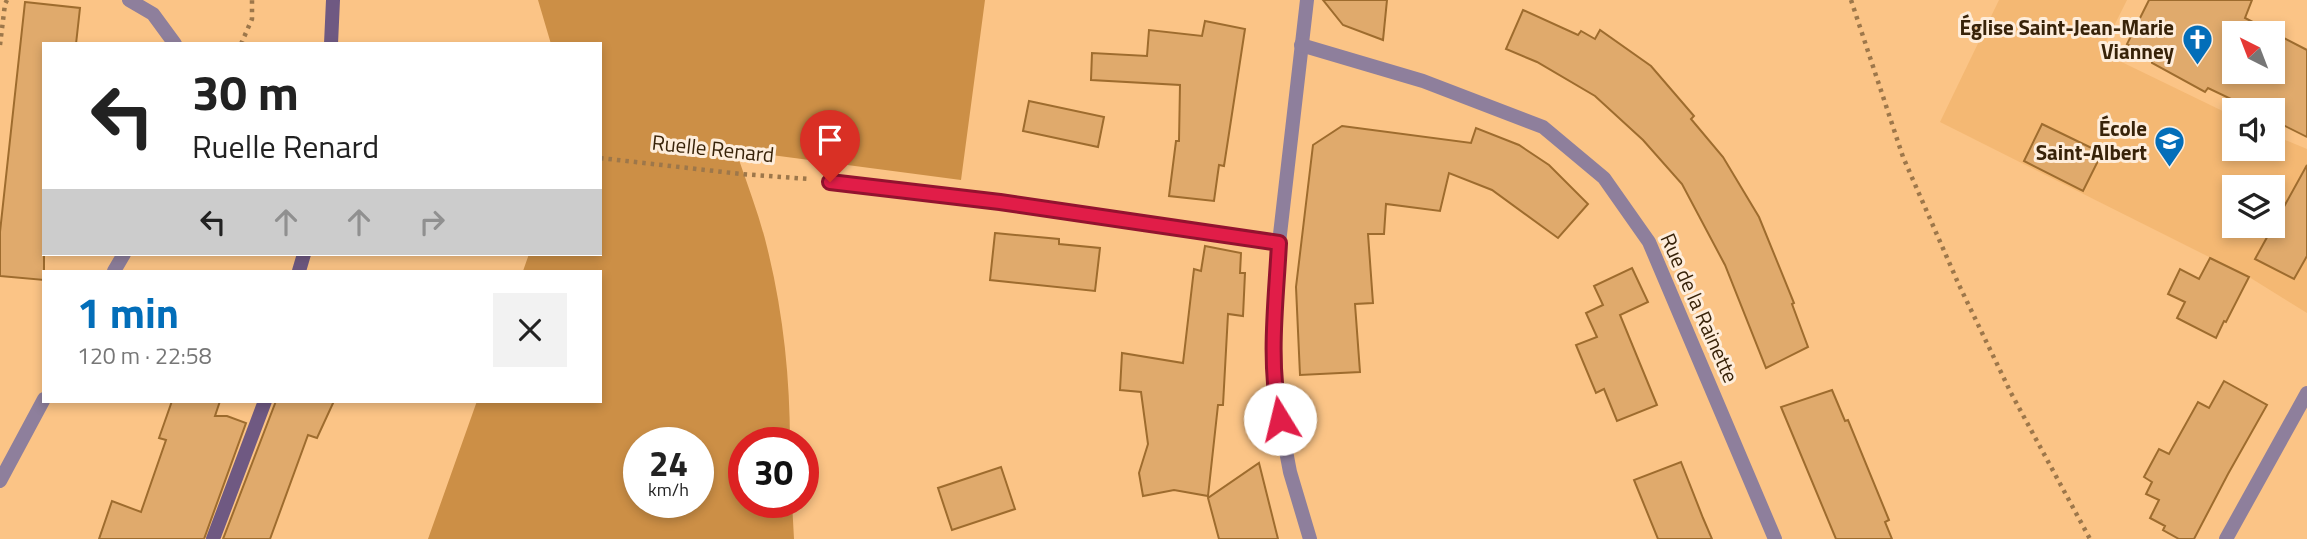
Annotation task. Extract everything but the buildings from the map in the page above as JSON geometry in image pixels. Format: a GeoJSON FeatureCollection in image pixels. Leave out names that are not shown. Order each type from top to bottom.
{"type":"FeatureCollection","features":[{"type":"Feature","properties":{"kind":"street"},"geometry":{"type":"LineString","coordinates":[[129,0],[153,14],[174,42]]}},
{"type":"Feature","properties":{"kind":"street"},"geometry":{"type":"LineString","coordinates":[[331,42],[333,0]]}},
{"type":"Feature","properties":{"kind":"street"},"geometry":{"type":"LineString","coordinates":[[1307,0],[1279,243],[1273,343],[1275,393],[1290,472],[1310,539]]}},
{"type":"Feature","properties":{"kind":"street","name":"Rue de la Rainette"},"geometry":{"type":"LineString","coordinates":[[1301,45],[1423,81],[1543,127],[1604,178],[1649,242],[1775,539]]}},
{"type":"Feature","properties":{"kind":"street"},"geometry":{"type":"LineString","coordinates":[[830,182],[1000,202],[1279,243]]}},
{"type":"Feature","properties":{"kind":"street"},"geometry":{"type":"LineString","coordinates":[[2225,539],[2307,393]]}},
{"type":"Feature","properties":{"kind":"street"},"geometry":{"type":"LineString","coordinates":[[0,481],[3,465],[42,402]]}},
{"type":"Feature","properties":{"kind":"street"},"geometry":{"type":"LineString","coordinates":[[213,539],[264,403]]}},
{"type":"Feature","properties":{"kind":"path"},"geometry":{"type":"LineString","coordinates":[[243,42],[252,19],[252,0]]}},
{"type":"Feature","properties":{"kind":"path"},"geometry":{"type":"LineString","coordinates":[[1851,0],[1903,157],[1959,285],[2017,405],[2090,539]]}},
{"type":"Feature","properties":{"kind":"path"},"geometry":{"type":"LineString","coordinates":[[0,45],[4,2]]}},
{"type":"Feature","properties":{"kind":"path","name":"Ruelle Renard"},"geometry":{"type":"LineString","coordinates":[[602,158],[830,182]]}},
{"type":"Feature","properties":{"kind":"shaded area"},"geometry":{"type":"Polygon","coordinates":[[[538,0],[985,0],[961,180],[734,150],[758,214],[773,271],[787,369],[790,427],[728,427],[728,518],[793,518],[794,539],[428,539],[476,403],[602,403],[602,270],[523,270],[528,256],[602,256],[602,42],[550,42],[538,0]]]}},
{"type":"Feature","properties":{"kind":"shaded area","name":"École Saint-Albert"},"geometry":{"type":"Polygon","coordinates":[[[1999,0],[2127,0],[2101,52],[2222,111],[2222,161],[2285,161],[2285,140],[2307,149],[2307,313],[2249,277],[1940,122],[1999,0]]]}},
{"type":"Feature","properties":{"kind":"place","name":"Église Saint-Jean-Marie Vianney"},"geometry":{"type":"Point","coordinates":[2197,67]}},
{"type":"Feature","properties":{"kind":"place","name":"École Saint-Albert"},"geometry":{"type":"Point","coordinates":[2170,168]}},
{"type":"Feature","properties":{"kind":"route"},"geometry":{"type":"LineString","coordinates":[[830,182],[1000,202],[1279,243],[1273,343],[1275,393],[1280,419]]}}]}
